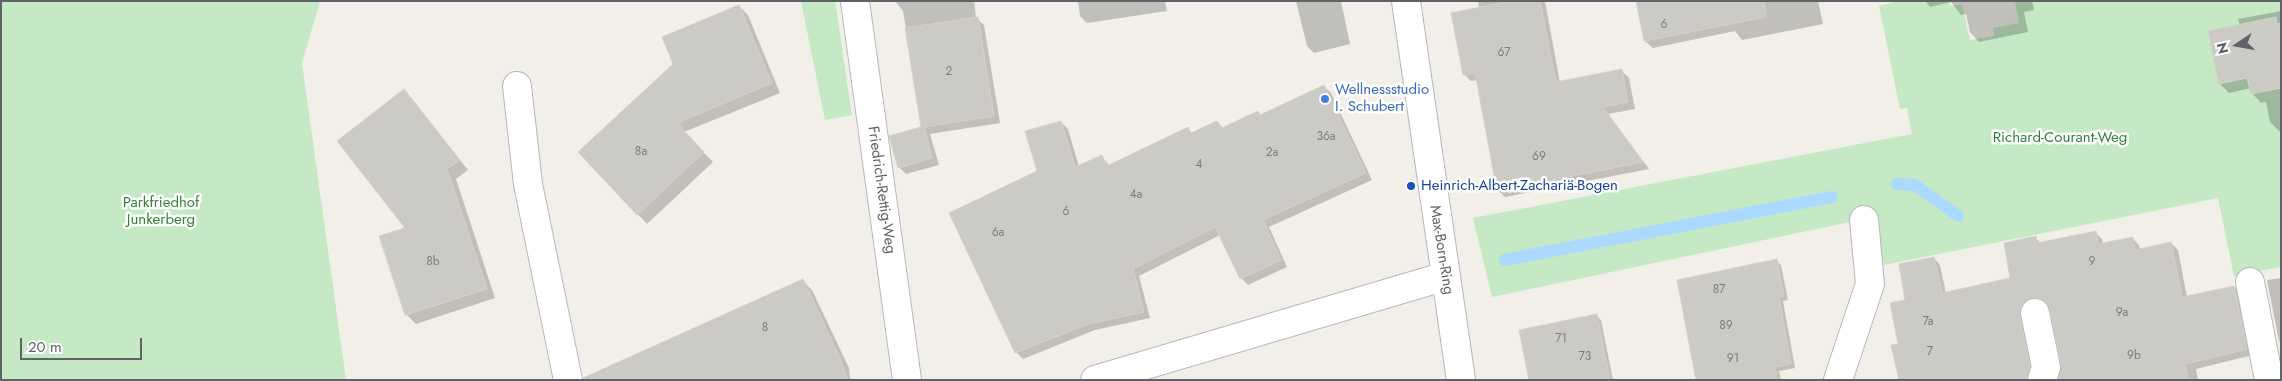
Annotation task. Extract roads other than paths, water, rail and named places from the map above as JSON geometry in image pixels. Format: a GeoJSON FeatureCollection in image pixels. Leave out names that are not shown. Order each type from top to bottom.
{"type":"FeatureCollection","features":[{"type":"Feature","properties":{"kind":"street","name":"Friedrich-Rettig-Weg"},"geometry":{"type":"LineString","coordinates":[[856,1],[906,380]]}},
{"type":"Feature","properties":{"kind":"street","name":"Max-Born-Ring"},"geometry":{"type":"LineString","coordinates":[[1406,1],[1461,380]]}},
{"type":"Feature","properties":{"kind":"street"},"geometry":{"type":"LineString","coordinates":[[518,86],[528,184],[568,380]]}},
{"type":"Feature","properties":{"kind":"street"},"geometry":{"type":"LineString","coordinates":[[1838,380],[1870,284],[1864,220]]}},
{"type":"Feature","properties":{"kind":"street"},"geometry":{"type":"LineString","coordinates":[[1094,380],[1446,276]]}},
{"type":"Feature","properties":{"kind":"street"},"geometry":{"type":"LineString","coordinates":[[2250,282],[2269,380]]}},
{"type":"Feature","properties":{"kind":"street"},"geometry":{"type":"LineString","coordinates":[[2035,313],[2046,367],[2042,380]]}},
{"type":"Feature","properties":{"kind":"waterway"},"geometry":{"type":"LineString","coordinates":[[1897,184],[1915,185],[1958,216]]}},
{"type":"Feature","properties":{"kind":"waterway"},"geometry":{"type":"LineString","coordinates":[[1505,260],[1832,197]]}},
{"type":"Feature","properties":{"kind":"place","name":"Wellnessstudio I. Schubert"},"geometry":{"type":"Point","coordinates":[1325,99]}},
{"type":"Feature","properties":{"kind":"place","name":"Heinrich-Albert-Zachariä-Bogen"},"geometry":{"type":"Point","coordinates":[1411,186]}},
{"type":"Feature","properties":{"kind":"park label","name":"Richard-Courant-Weg"},"geometry":{"type":"Point","coordinates":[2060,138]}},
{"type":"Feature","properties":{"kind":"park label","name":"Parkfriedhof Junkerberg"},"geometry":{"type":"Point","coordinates":[161,212]}}]}
